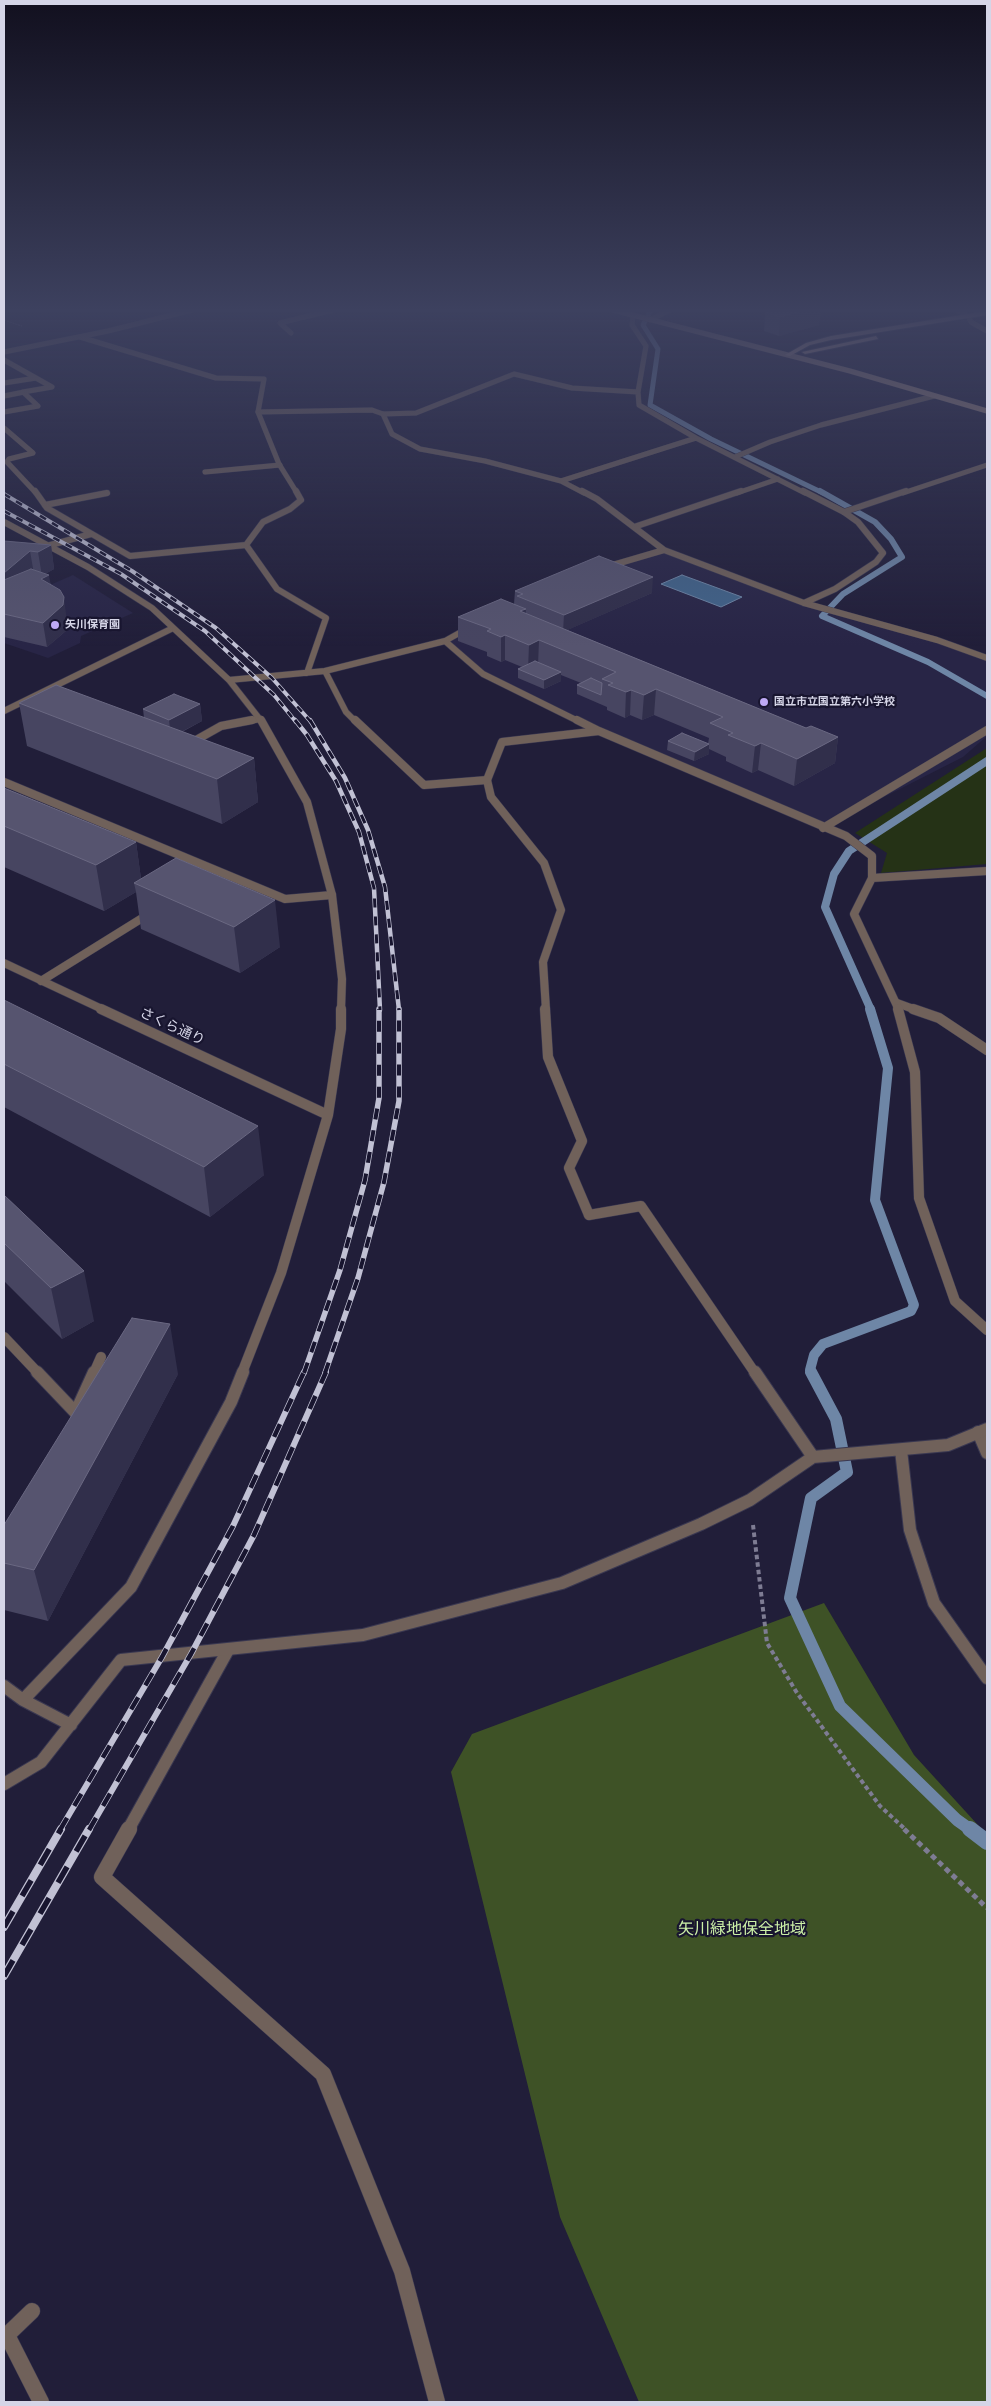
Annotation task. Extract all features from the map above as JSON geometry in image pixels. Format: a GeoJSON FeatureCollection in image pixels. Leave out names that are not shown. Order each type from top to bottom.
{"type":"FeatureCollection","features":[{"type":"Feature","properties":{"kind":"street"},"geometry":{"type":"LineString","coordinates":[[4,428],[33,453],[9,459],[8,462],[32,487],[45,505],[130,556],[246,545],[263,522],[290,509],[301,500],[280,465],[262,422]]}},
{"type":"Feature","properties":{"kind":"street"},"geometry":{"type":"LineString","coordinates":[[387,422],[392,434],[420,449],[486,461],[560,481],[598,499],[664,550],[804,603],[937,640],[987,658]]}},
{"type":"Feature","properties":{"kind":"street"},"geometry":{"type":"LineString","coordinates":[[670,422],[696,438],[846,511],[858,522],[883,553],[876,562],[835,589],[804,603]]}},
{"type":"Feature","properties":{"kind":"street"},"geometry":{"type":"LineString","coordinates":[[737,457],[829,422]]}},
{"type":"Feature","properties":{"kind":"street"},"geometry":{"type":"LineString","coordinates":[[560,481],[696,438]]}},
{"type":"Feature","properties":{"kind":"street"},"geometry":{"type":"LineString","coordinates":[[205,472],[280,465]]}},
{"type":"Feature","properties":{"kind":"street"},"geometry":{"type":"LineString","coordinates":[[846,511],[987,465]]}},
{"type":"Feature","properties":{"kind":"street"},"geometry":{"type":"LineString","coordinates":[[634,527],[778,479]]}},
{"type":"Feature","properties":{"kind":"street"},"geometry":{"type":"LineString","coordinates":[[45,505],[107,493]]}},
{"type":"Feature","properties":{"kind":"street"},"geometry":{"type":"LineString","coordinates":[[4,522],[88,567],[152,608],[229,680],[260,719],[289,765],[307,802],[332,895],[342,979],[341,1029],[328,1115],[281,1273],[231,1402],[131,1587],[23,1700]]}},
{"type":"Feature","properties":{"kind":"street"},"geometry":{"type":"LineString","coordinates":[[39,547],[91,534]]}},
{"type":"Feature","properties":{"kind":"street"},"geometry":{"type":"LineString","coordinates":[[246,545],[277,589],[326,618],[307,673]]}},
{"type":"Feature","properties":{"kind":"street"},"geometry":{"type":"LineString","coordinates":[[601,569],[664,550]]}},
{"type":"Feature","properties":{"kind":"street"},"geometry":{"type":"LineString","coordinates":[[229,680],[325,670],[445,641],[479,623]]}},
{"type":"Feature","properties":{"kind":"street"},"geometry":{"type":"LineString","coordinates":[[4,711],[173,628]]}},
{"type":"Feature","properties":{"kind":"street"},"geometry":{"type":"LineString","coordinates":[[445,641],[483,674],[599,731],[823,828],[846,836],[872,856],[872,878],[854,914],[897,1003],[915,1072],[919,1198],[955,1301],[987,1330]]}},
{"type":"Feature","properties":{"kind":"street"},"geometry":{"type":"LineString","coordinates":[[325,670],[346,712],[424,785],[487,780]]}},
{"type":"Feature","properties":{"kind":"street"},"geometry":{"type":"LineString","coordinates":[[189,744],[221,726],[260,719]]}},
{"type":"Feature","properties":{"kind":"street"},"geometry":{"type":"LineString","coordinates":[[823,828],[987,730]]}},
{"type":"Feature","properties":{"kind":"street"},"geometry":{"type":"LineString","coordinates":[[599,731],[502,742],[487,780],[491,797],[544,863],[561,910],[543,962],[548,1058],[582,1141],[569,1168],[589,1215],[641,1206],[815,1457]]}},
{"type":"Feature","properties":{"kind":"street"},"geometry":{"type":"LineString","coordinates":[[4,782],[216,872],[285,899],[332,895]]}},
{"type":"Feature","properties":{"kind":"street"},"geometry":{"type":"LineString","coordinates":[[872,878],[987,871]]}},
{"type":"Feature","properties":{"kind":"street"},"geometry":{"type":"LineString","coordinates":[[208,877],[216,872]]}},
{"type":"Feature","properties":{"kind":"street"},"geometry":{"type":"LineString","coordinates":[[41,981],[158,908]]}},
{"type":"Feature","properties":{"kind":"street","name":"さくら通り"},"geometry":{"type":"LineString","coordinates":[[4,963],[328,1115]]}},
{"type":"Feature","properties":{"kind":"street"},"geometry":{"type":"LineString","coordinates":[[897,1003],[939,1018],[987,1050]]}},
{"type":"Feature","properties":{"kind":"street"},"geometry":{"type":"LineString","coordinates":[[4,1337],[73,1417],[102,1357]]}},
{"type":"Feature","properties":{"kind":"street"},"geometry":{"type":"LineString","coordinates":[[4,1784],[41,1762],[121,1660],[363,1635],[562,1583],[702,1524],[750,1500],[815,1457],[948,1445],[983,1431],[987,1453]]}},
{"type":"Feature","properties":{"kind":"street"},"geometry":{"type":"LineString","coordinates":[[901,1450],[910,1530],[934,1603],[987,1678]]}},
{"type":"Feature","properties":{"kind":"street"},"geometry":{"type":"LineString","coordinates":[[228,1650],[102,1877],[323,2074],[402,2271],[437,2402]]}},
{"type":"Feature","properties":{"kind":"street"},"geometry":{"type":"LineString","coordinates":[[4,1686],[23,1700],[71,1725]]}},
{"type":"Feature","properties":{"kind":"street"},"geometry":{"type":"LineString","coordinates":[[32,2311],[7,2334],[42,2402]]}},
{"type":"Feature","properties":{"kind":"path"},"geometry":{"type":"LineString","coordinates":[[750,1500],[767,1644],[797,1693],[880,1806],[987,1908]]}},
{"type":"Feature","properties":{"kind":"shaded area","name":"国立市立国立第六小学校"},"geometry":{"type":"Polygon","coordinates":[[[664,550],[805,603],[987,658],[987,736],[963,757],[823,828],[599,731],[483,674],[445,641],[555,582],[664,550]]]}},
{"type":"Feature","properties":{"kind":"shaded area","name":"矢川保育園"},"geometry":{"type":"Polygon","coordinates":[[[73,575],[133,613],[81,636],[80,643],[48,658],[4,643],[4,605],[73,575]]]}},
{"type":"Feature","properties":{"kind":"green space"},"geometry":{"type":"Polygon","coordinates":[[[987,748],[987,864],[881,873],[887,853],[855,833],[987,748]]]}},
{"type":"Feature","properties":{"kind":"green space","name":"矢川緑地保全地域"},"geometry":{"type":"Polygon","coordinates":[[[824,1603],[914,1755],[987,1835],[987,2402],[639,2402],[560,2217],[451,1772],[472,1734],[824,1603]]]}},
{"type":"Feature","properties":{"kind":"water"},"geometry":{"type":"Polygon","coordinates":[[[682,575],[742,597],[721,607],[661,584],[682,575]]]}},
{"type":"Feature","properties":{"kind":"building"},"geometry":{"type":"Polygon","coordinates":[[[4,541],[51,545],[38,552],[30,551],[4,573],[4,541]]]}},
{"type":"Feature","properties":{"kind":"building"},"geometry":{"type":"Polygon","coordinates":[[[599,556],[653,577],[564,615],[517,596],[523,594],[515,591],[599,556]]]}},
{"type":"Feature","properties":{"kind":"building"},"geometry":{"type":"Polygon","coordinates":[[[31,569],[49,575],[41,579],[60,590],[64,597],[63,605],[43,623],[4,614],[4,580],[31,569]]]}},
{"type":"Feature","properties":{"kind":"building"},"geometry":{"type":"Polygon","coordinates":[[[501,599],[526,609],[520,611],[806,728],[811,726],[838,737],[797,759],[761,743],[755,746],[728,735],[733,733],[710,723],[723,717],[656,689],[644,695],[631,690],[626,692],[608,685],[613,683],[602,679],[616,672],[539,640],[529,645],[505,635],[501,637],[487,631],[491,629],[458,617],[501,599]]]}},
{"type":"Feature","properties":{"kind":"building"},"geometry":{"type":"Polygon","coordinates":[[[535,661],[561,672],[544,680],[518,669],[535,661]]]}},
{"type":"Feature","properties":{"kind":"building"},"geometry":{"type":"Polygon","coordinates":[[[591,678],[602,683],[601,695],[577,685],[591,678]]]}},
{"type":"Feature","properties":{"kind":"building"},"geometry":{"type":"Polygon","coordinates":[[[56,685],[254,758],[217,779],[19,703],[56,685]]]}},
{"type":"Feature","properties":{"kind":"building"},"geometry":{"type":"Polygon","coordinates":[[[174,694],[200,704],[169,720],[143,709],[174,694]]]}},
{"type":"Feature","properties":{"kind":"building"},"geometry":{"type":"Polygon","coordinates":[[[682,733],[709,744],[695,752],[668,741],[682,733]]]}},
{"type":"Feature","properties":{"kind":"building"},"geometry":{"type":"Polygon","coordinates":[[[4,788],[136,842],[96,865],[4,826],[4,788]]]}},
{"type":"Feature","properties":{"kind":"building"},"geometry":{"type":"Polygon","coordinates":[[[176,858],[275,900],[234,927],[134,883],[176,858]]]}},
{"type":"Feature","properties":{"kind":"building"},"geometry":{"type":"Polygon","coordinates":[[[4,1000],[258,1126],[204,1167],[4,1064],[4,1000]]]}},
{"type":"Feature","properties":{"kind":"building"},"geometry":{"type":"Polygon","coordinates":[[[4,1195],[84,1271],[51,1288],[4,1243],[4,1195]]]}},
{"type":"Feature","properties":{"kind":"building"},"geometry":{"type":"Polygon","coordinates":[[[132,1318],[170,1324],[34,1570],[4,1563],[4,1525],[132,1318]]]}},
{"type":"Feature","properties":{"kind":"waterway"},"geometry":{"type":"LineString","coordinates":[[681,422],[711,439],[823,493]]}},
{"type":"Feature","properties":{"kind":"waterway"},"geometry":{"type":"LineString","coordinates":[[820,491],[875,522],[891,539],[902,557],[843,594],[822,616],[928,662],[987,696]]}},
{"type":"Feature","properties":{"kind":"waterway"},"geometry":{"type":"LineString","coordinates":[[871,1010],[825,907],[834,874],[849,851],[987,761]]}},
{"type":"Feature","properties":{"kind":"waterway"},"geometry":{"type":"LineString","coordinates":[[812,1373],[810,1370],[814,1355],[823,1344],[911,1311],[914,1305],[875,1200],[888,1068],[870,1009]]}},
{"type":"Feature","properties":{"kind":"waterway"},"geometry":{"type":"LineString","coordinates":[[811,1372],[836,1419],[847,1472],[811,1498],[790,1598],[840,1706],[957,1820],[971,1830]]}},
{"type":"Feature","properties":{"kind":"waterway"},"geometry":{"type":"LineString","coordinates":[[970,1829],[987,1842]]}},
{"type":"Feature","properties":{"kind":"railway"},"geometry":{"type":"LineString","coordinates":[[4,494],[132,571],[216,628],[272,678],[311,722]]}},
{"type":"Feature","properties":{"kind":"railway"},"geometry":{"type":"LineString","coordinates":[[4,511],[121,574],[205,631],[274,695],[296,722]]}},
{"type":"Feature","properties":{"kind":"railway"},"geometry":{"type":"LineString","coordinates":[[295,720],[307,735],[336,781],[359,832],[374,888],[380,1010]]}},
{"type":"Feature","properties":{"kind":"railway"},"geometry":{"type":"LineString","coordinates":[[310,720],[345,778],[368,830],[385,887],[399,1010]]}},
{"type":"Feature","properties":{"kind":"railway"},"geometry":{"type":"LineString","coordinates":[[304,1373],[340,1270],[365,1180],[379,1098],[379,1009]]}},
{"type":"Feature","properties":{"kind":"railway"},"geometry":{"type":"LineString","coordinates":[[325,1373],[358,1278],[384,1182],[399,1101],[399,1010]]}},
{"type":"Feature","properties":{"kind":"railway"},"geometry":{"type":"LineString","coordinates":[[60,1830],[162,1657],[233,1526],[304,1372]]}},
{"type":"Feature","properties":{"kind":"railway"},"geometry":{"type":"LineString","coordinates":[[89,1830],[191,1654],[254,1535],[326,1372]]}},
{"type":"Feature","properties":{"kind":"railway"},"geometry":{"type":"LineString","coordinates":[[4,1927],[61,1829]]}},
{"type":"Feature","properties":{"kind":"railway"},"geometry":{"type":"LineString","coordinates":[[4,1976],[89,1829]]}},
{"type":"Feature","properties":{"kind":"place","name":"矢川保育園"},"geometry":{"type":"Point","coordinates":[55,625]}},
{"type":"Feature","properties":{"kind":"place","name":"国立市立国立第六小学校"},"geometry":{"type":"Point","coordinates":[764,702]}}]}
